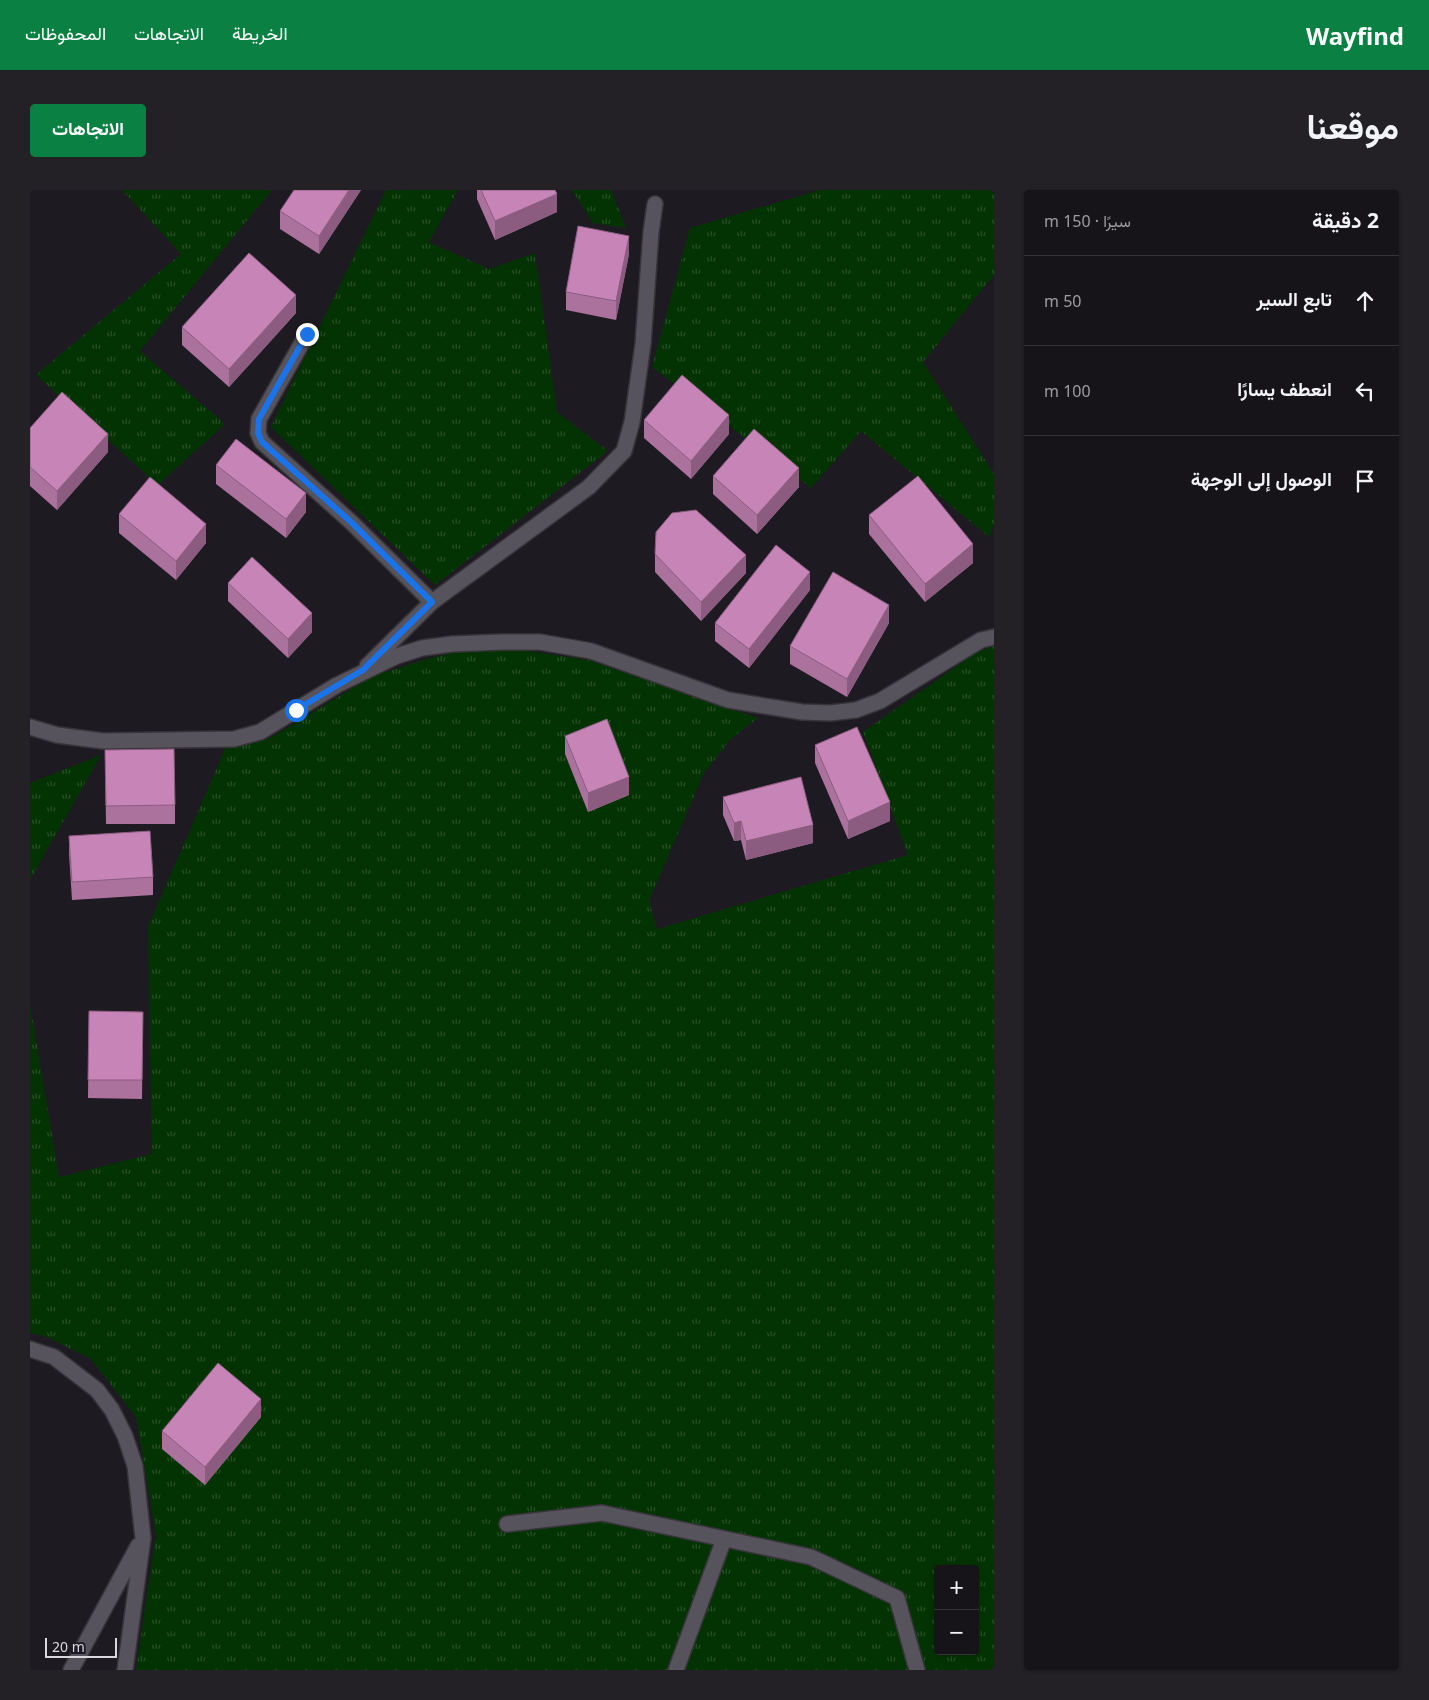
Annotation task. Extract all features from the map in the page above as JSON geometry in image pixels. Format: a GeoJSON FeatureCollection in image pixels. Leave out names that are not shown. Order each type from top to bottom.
{"type":"FeatureCollection","features":[{"type":"Feature","properties":{"kind":"street"},"geometry":{"type":"LineString","coordinates":[[363,670],[432,602],[589,487],[624,451],[632,422],[644,344],[651,232],[655,204]]}},
{"type":"Feature","properties":{"kind":"street"},"geometry":{"type":"LineString","coordinates":[[307,334],[259,419],[258,433],[262,442],[351,522],[432,602]]}},
{"type":"Feature","properties":{"kind":"street"},"geometry":{"type":"LineString","coordinates":[[30,728],[57,735],[103,741],[234,738],[260,732],[363,670],[422,648],[452,644],[540,642],[592,651],[728,700],[802,712],[830,713],[856,710],[880,701],[981,640],[994,637]]}},
{"type":"Feature","properties":{"kind":"street"},"geometry":{"type":"LineString","coordinates":[[30,1349],[54,1357],[98,1390],[112,1410],[125,1436],[135,1466],[143,1538],[125,1670]]}},
{"type":"Feature","properties":{"kind":"street"},"geometry":{"type":"LineString","coordinates":[[507,1524],[602,1513],[811,1557],[897,1598],[917,1670]]}},
{"type":"Feature","properties":{"kind":"street"},"geometry":{"type":"LineString","coordinates":[[71,1670],[143,1538]]}},
{"type":"Feature","properties":{"kind":"street"},"geometry":{"type":"LineString","coordinates":[[676,1670],[724,1539]]}},
{"type":"Feature","properties":{"kind":"green space"},"geometry":{"type":"Polygon","coordinates":[[[122,190],[272,190],[140,351],[225,424],[158,485],[36,375],[181,254],[122,190]]]}},
{"type":"Feature","properties":{"kind":"green space"},"geometry":{"type":"Polygon","coordinates":[[[386,190],[458,190],[429,242],[489,269],[535,253],[557,412],[608,451],[435,585],[271,427],[386,190]]]}},
{"type":"Feature","properties":{"kind":"green space"},"geometry":{"type":"Polygon","coordinates":[[[572,190],[611,190],[626,228],[593,223],[572,190]]]}},
{"type":"Feature","properties":{"kind":"green space"},"geometry":{"type":"Polygon","coordinates":[[[820,190],[994,190],[994,275],[923,362],[994,474],[994,524],[989,537],[861,431],[811,488],[652,367],[690,228],[820,190]]]}},
{"type":"Feature","properties":{"kind":"green space"},"geometry":{"type":"Polygon","coordinates":[[[994,646],[994,1670],[136,1670],[156,1534],[136,1417],[91,1359],[47,1337],[30,1333],[30,1004],[59,1177],[152,1154],[148,927],[226,747],[269,739],[371,677],[427,659],[466,650],[515,649],[588,660],[758,718],[730,740],[704,773],[649,901],[657,929],[908,855],[863,732],[974,654],[994,646]]]}},
{"type":"Feature","properties":{"kind":"green space"},"geometry":{"type":"Polygon","coordinates":[[[101,755],[30,880],[30,783],[101,755]]]}},
{"type":"Feature","properties":{"kind":"building"},"geometry":{"type":"Polygon","coordinates":[[[294,190],[349,190],[319,236],[280,211],[294,190]]]}},
{"type":"Feature","properties":{"kind":"building"},"geometry":{"type":"Polygon","coordinates":[[[481,190],[555,190],[557,194],[495,221],[481,190]]]}},
{"type":"Feature","properties":{"kind":"building"},"geometry":{"type":"Polygon","coordinates":[[[578,226],[629,236],[616,301],[566,292],[578,226]]]}},
{"type":"Feature","properties":{"kind":"building"},"geometry":{"type":"Polygon","coordinates":[[[249,253],[296,295],[229,369],[182,327],[249,253]]]}},
{"type":"Feature","properties":{"kind":"building"},"geometry":{"type":"Polygon","coordinates":[[[682,375],[729,415],[691,461],[644,420],[682,375]]]}},
{"type":"Feature","properties":{"kind":"building"},"geometry":{"type":"Polygon","coordinates":[[[62,392],[108,434],[57,491],[30,467],[30,428],[62,392]]]}},
{"type":"Feature","properties":{"kind":"building"},"geometry":{"type":"Polygon","coordinates":[[[754,429],[799,468],[757,515],[713,476],[754,429]]]}},
{"type":"Feature","properties":{"kind":"building"},"geometry":{"type":"Polygon","coordinates":[[[236,439],[306,493],[286,519],[216,465],[236,439]]]}},
{"type":"Feature","properties":{"kind":"building"},"geometry":{"type":"Polygon","coordinates":[[[918,476],[973,544],[925,584],[869,515],[918,476]]]}},
{"type":"Feature","properties":{"kind":"building"},"geometry":{"type":"Polygon","coordinates":[[[150,477],[206,524],[176,561],[119,514],[150,477]]]}},
{"type":"Feature","properties":{"kind":"building"},"geometry":{"type":"Polygon","coordinates":[[[696,510],[746,555],[701,602],[655,554],[656,532],[672,513],[696,510]]]}},
{"type":"Feature","properties":{"kind":"building"},"geometry":{"type":"Polygon","coordinates":[[[776,545],[810,572],[749,649],[715,623],[776,545]]]}},
{"type":"Feature","properties":{"kind":"building"},"geometry":{"type":"Polygon","coordinates":[[[252,557],[312,613],[288,639],[228,583],[252,557]]]}},
{"type":"Feature","properties":{"kind":"building"},"geometry":{"type":"Polygon","coordinates":[[[833,572],[889,605],[847,679],[790,646],[833,572]]]}},
{"type":"Feature","properties":{"kind":"building"},"geometry":{"type":"Polygon","coordinates":[[[607,719],[629,777],[588,793],[565,736],[607,719]]]}},
{"type":"Feature","properties":{"kind":"building"},"geometry":{"type":"Polygon","coordinates":[[[857,727],[890,802],[848,821],[815,745],[857,727]]]}},
{"type":"Feature","properties":{"kind":"building"},"geometry":{"type":"Polygon","coordinates":[[[174,749],[175,805],[106,806],[105,750],[174,749]]]}},
{"type":"Feature","properties":{"kind":"building"},"geometry":{"type":"Polygon","coordinates":[[[801,777],[813,825],[746,841],[741,821],[734,823],[723,797],[801,777]]]}},
{"type":"Feature","properties":{"kind":"building"},"geometry":{"type":"Polygon","coordinates":[[[150,831],[153,877],[72,882],[69,836],[150,831]]]}},
{"type":"Feature","properties":{"kind":"building"},"geometry":{"type":"Polygon","coordinates":[[[89,1011],[143,1012],[142,1080],[88,1080],[89,1011]]]}},
{"type":"Feature","properties":{"kind":"building"},"geometry":{"type":"Polygon","coordinates":[[[218,1363],[261,1399],[205,1467],[162,1431],[218,1363]]]}},
{"type":"Feature","properties":{"kind":"route"},"geometry":{"type":"LineString","coordinates":[[296,710],[363,670],[432,602],[351,522],[274,455],[262,442],[258,433],[259,419],[307,334]]}}]}
